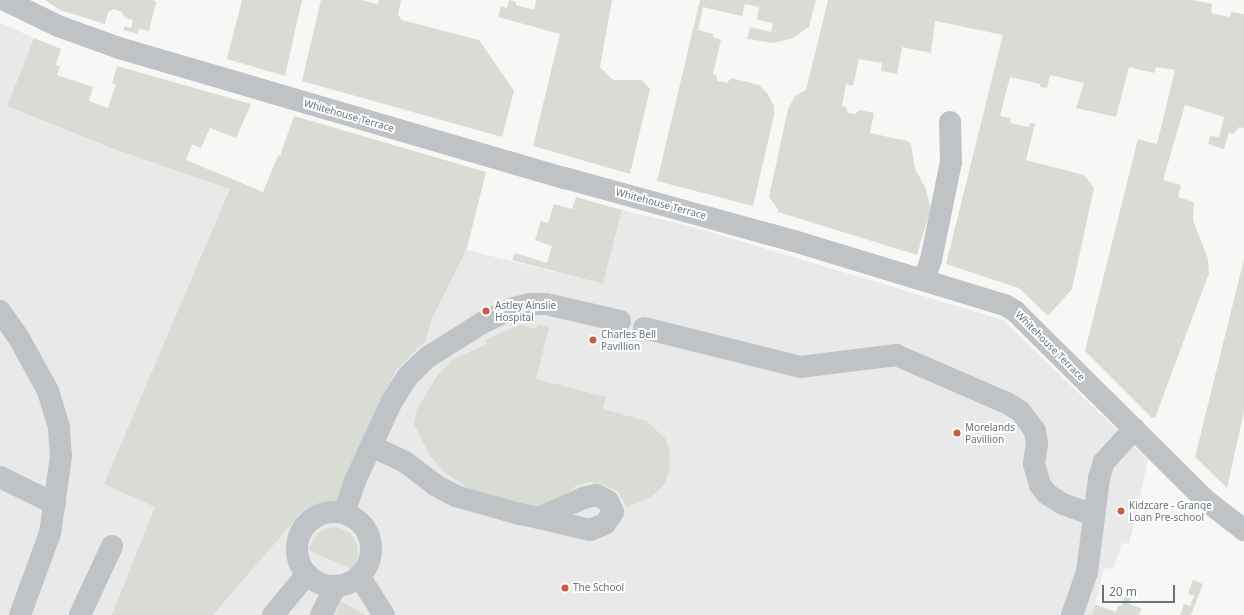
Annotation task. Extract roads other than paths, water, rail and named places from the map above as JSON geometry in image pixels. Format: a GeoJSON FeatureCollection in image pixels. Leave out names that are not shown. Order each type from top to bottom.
{"type":"FeatureCollection","features":[{"type":"Feature","properties":{"kind":"street","name":"Whitehouse Terrace"},"geometry":{"type":"LineString","coordinates":[[5,0],[86,37],[134,53],[991,299],[1015,311],[1204,499],[1244,530]]}},
{"type":"Feature","properties":{"kind":"street"},"geometry":{"type":"LineString","coordinates":[[924,279],[930,260],[951,162],[950,122]]}},
{"type":"Feature","properties":{"kind":"street"},"geometry":{"type":"LineString","coordinates":[[344,513],[371,446],[391,403],[408,376],[428,356],[482,323],[514,308],[539,304],[620,321]]}},
{"type":"Feature","properties":{"kind":"street"},"geometry":{"type":"LineString","coordinates":[[0,311],[38,370],[55,409],[61,456],[55,504],[46,545],[20,615]]}},
{"type":"Feature","properties":{"kind":"street"},"geometry":{"type":"LineString","coordinates":[[644,328],[800,367],[896,355],[1007,403],[1020,411],[1035,431],[1037,444],[1034,464],[1040,485],[1047,494],[1063,504],[1093,515]]}},
{"type":"Feature","properties":{"kind":"street"},"geometry":{"type":"LineString","coordinates":[[1072,615],[1087,572],[1093,515],[1104,462],[1134,428]]}},
{"type":"Feature","properties":{"kind":"street"},"geometry":{"type":"LineString","coordinates":[[371,446],[405,462],[435,485],[456,496],[539,518]]}},
{"type":"Feature","properties":{"kind":"street"},"geometry":{"type":"LineString","coordinates":[[0,477],[55,504]]}},
{"type":"Feature","properties":{"kind":"street"},"geometry":{"type":"LineString","coordinates":[[344,513],[360,524],[370,540],[369,560],[359,576],[348,583],[336,586],[323,584],[307,574],[298,558],[297,545],[300,532],[308,522],[319,515],[344,513]]}},
{"type":"Feature","properties":{"kind":"street"},"geometry":{"type":"LineString","coordinates":[[80,615],[112,546]]}},
{"type":"Feature","properties":{"kind":"street"},"geometry":{"type":"LineString","coordinates":[[273,615],[307,574]]}},
{"type":"Feature","properties":{"kind":"street"},"geometry":{"type":"LineString","coordinates":[[359,576],[384,615]]}},
{"type":"Feature","properties":{"kind":"street"},"geometry":{"type":"LineString","coordinates":[[321,615],[336,586]]}},
{"type":"Feature","properties":{"kind":"place","name":"Astley Ainslie Hospital"},"geometry":{"type":"Point","coordinates":[486,311]}},
{"type":"Feature","properties":{"kind":"place","name":"Charles Bell Pavillion"},"geometry":{"type":"Point","coordinates":[593,340]}},
{"type":"Feature","properties":{"kind":"place","name":"Morelands Pavillion"},"geometry":{"type":"Point","coordinates":[957,433]}},
{"type":"Feature","properties":{"kind":"place","name":"Kidzcare - Grange Loan Pre-school"},"geometry":{"type":"Point","coordinates":[1121,511]}},
{"type":"Feature","properties":{"kind":"place","name":"The School"},"geometry":{"type":"Point","coordinates":[565,588]}}]}
